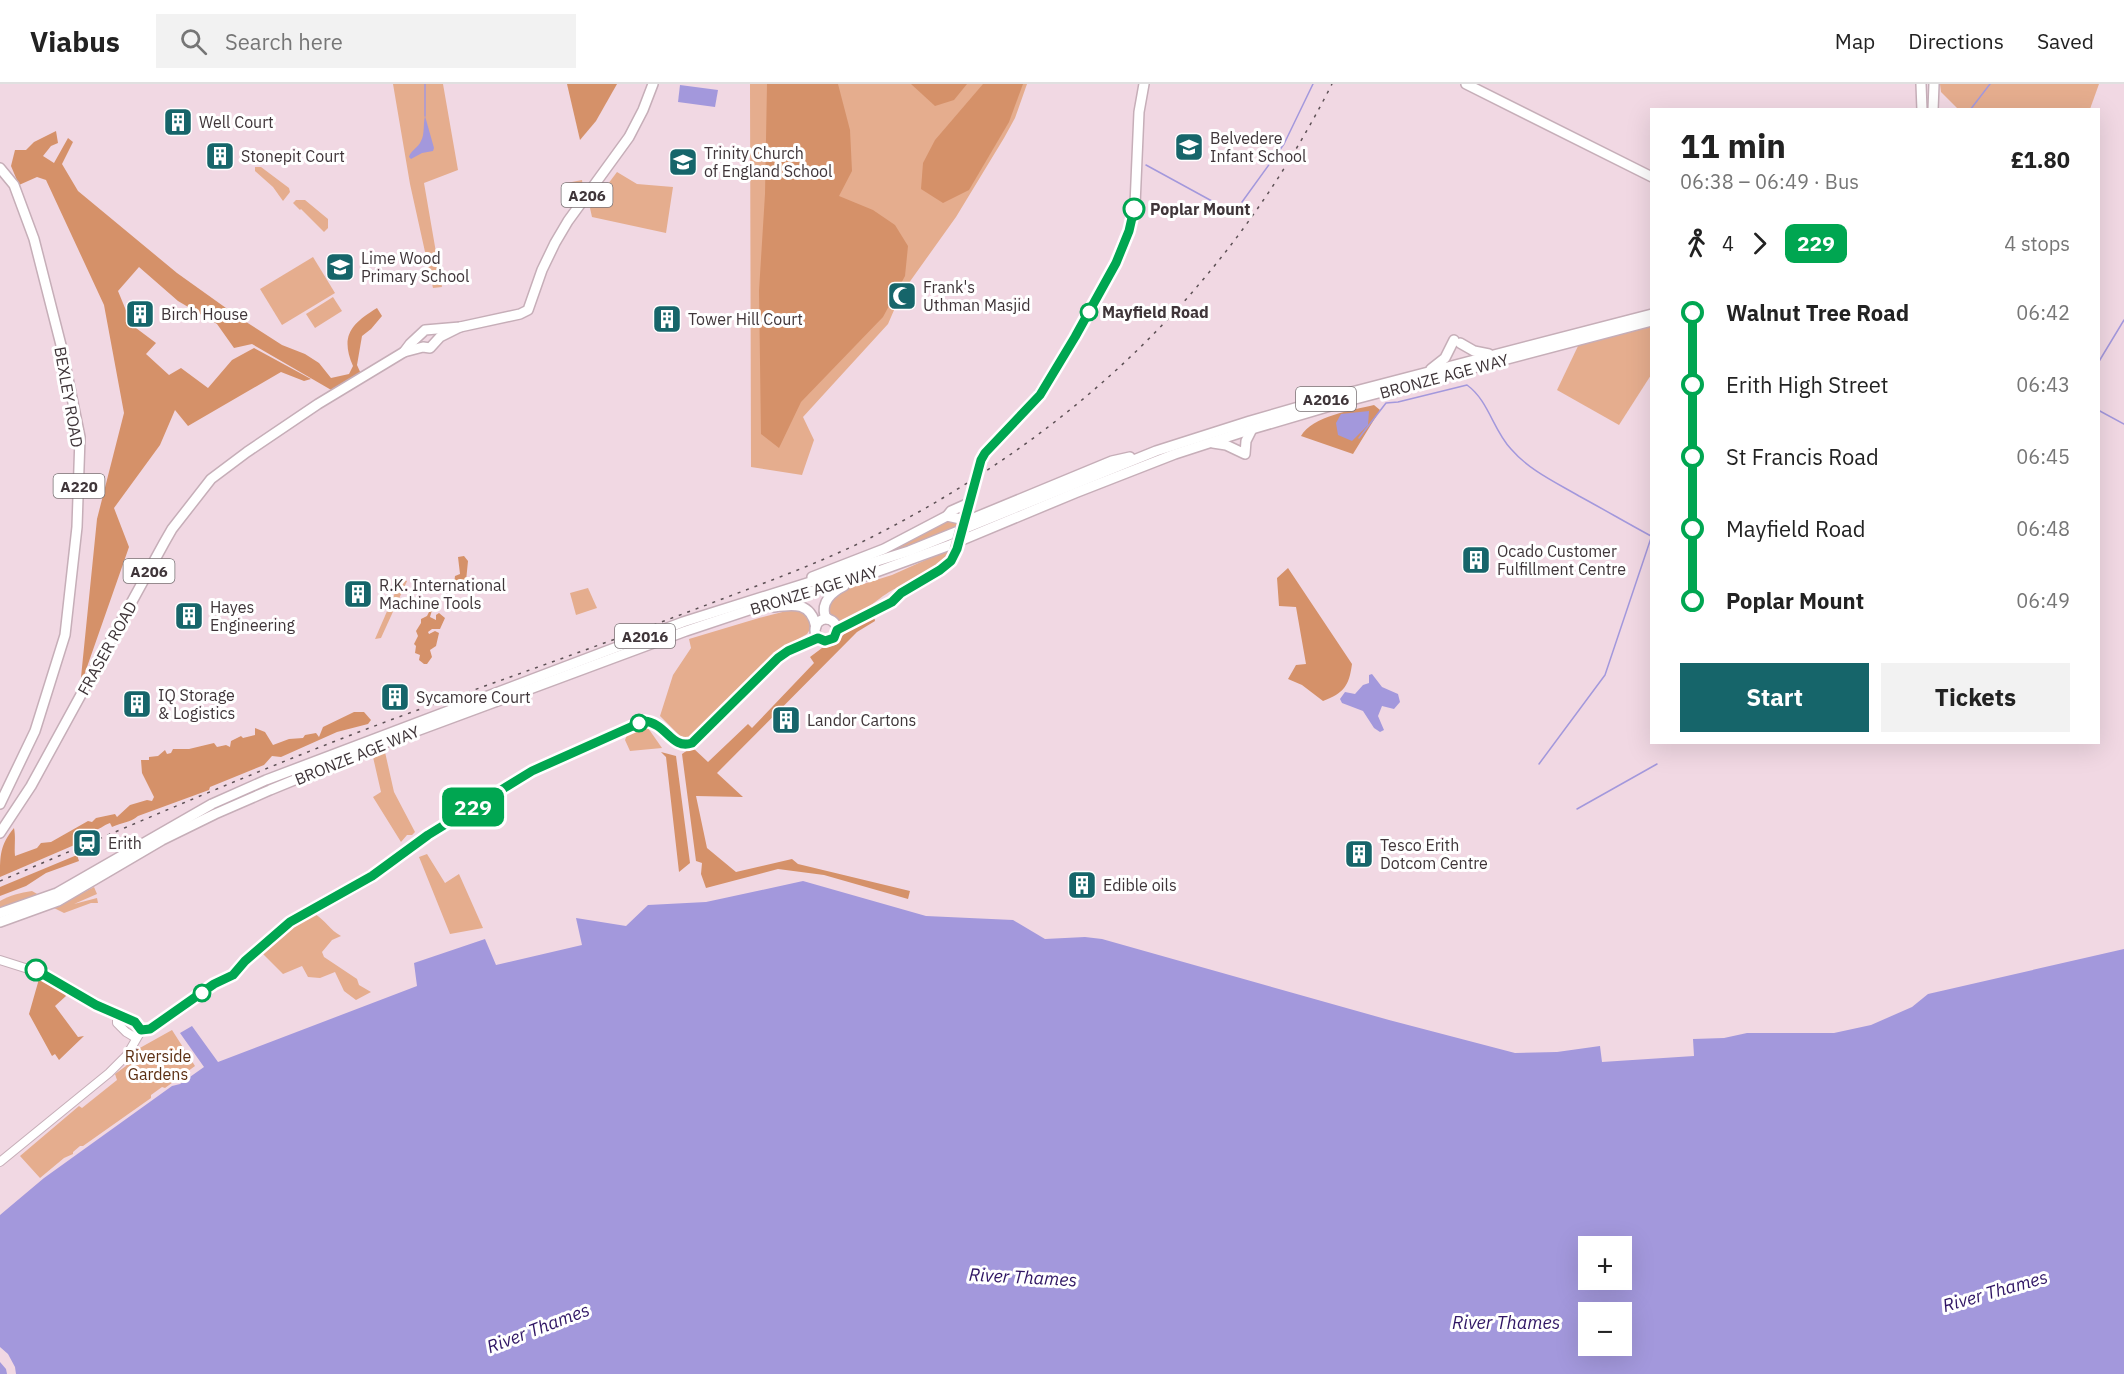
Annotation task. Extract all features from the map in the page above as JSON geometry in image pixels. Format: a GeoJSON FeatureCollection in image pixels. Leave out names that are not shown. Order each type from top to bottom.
{"type":"FeatureCollection","features":[{"type":"Feature","properties":{"kind":"main road","name":"FRASER ROAD"},"geometry":{"type":"LineString","coordinates":[[404,352],[425,330],[460,327],[520,314],[528,310],[542,270],[555,243],[568,221],[629,137],[653,84]]}},
{"type":"Feature","properties":{"kind":"main road"},"geometry":{"type":"LineString","coordinates":[[747,611],[789,605],[799,606],[811,614],[818,638],[829,641],[836,635],[837,630],[892,602],[901,593],[945,566],[957,549],[978,469],[985,453],[1040,395],[1116,263],[1129,231],[1135,205],[1139,112],[1144,84]]}},
{"type":"Feature","properties":{"kind":"main road"},"geometry":{"type":"LineString","coordinates":[[1466,84],[1650,176]]}},
{"type":"Feature","properties":{"kind":"main road"},"geometry":{"type":"LineString","coordinates":[[1921,84],[1922,108]]}},
{"type":"Feature","properties":{"kind":"main road"},"geometry":{"type":"LineString","coordinates":[[1933,108],[1934,84]]}},
{"type":"Feature","properties":{"kind":"main road","name":"BEXLEY ROAD"},"geometry":{"type":"LineString","coordinates":[[0,168],[14,185],[34,239],[62,349],[80,437],[77,527],[65,635],[35,731],[0,804]]}},
{"type":"Feature","properties":{"kind":"main road","name":"BRONZE AGE WAY"},"geometry":{"type":"LineString","coordinates":[[386,739],[683,622],[789,590],[947,537],[1156,452],[1250,421],[1426,372],[1650,315]]}},
{"type":"Feature","properties":{"kind":"main road","name":"BRONZE AGE WAY"},"geometry":{"type":"LineString","coordinates":[[0,922],[57,897],[215,813],[372,744],[686,631],[865,576],[950,545],[1075,493],[1210,442],[1344,402],[1650,322]]}},
{"type":"Feature","properties":{"kind":"main road","name":"FRASER ROAD"},"geometry":{"type":"LineString","coordinates":[[0,833],[31,786],[164,543],[211,479],[271,435],[404,352],[432,347],[436,341],[460,327]]}},
{"type":"Feature","properties":{"kind":"main road"},"geometry":{"type":"LineString","coordinates":[[432,331],[436,336],[436,341]]}},
{"type":"Feature","properties":{"kind":"main road"},"geometry":{"type":"LineString","coordinates":[[419,337],[423,347]]}},
{"type":"Feature","properties":{"kind":"main road"},"geometry":{"type":"LineString","coordinates":[[1426,372],[1445,358],[1457,341],[1474,351],[1492,355]]}},
{"type":"Feature","properties":{"kind":"main road"},"geometry":{"type":"LineString","coordinates":[[1210,442],[1226,445],[1245,453],[1246,441],[1252,429]]}},
{"type":"Feature","properties":{"kind":"main road"},"geometry":{"type":"LineString","coordinates":[[947,516],[963,523],[1112,461],[1156,452]]}},
{"type":"Feature","properties":{"kind":"main road"},"geometry":{"type":"LineString","coordinates":[[969,501],[982,514]]}},
{"type":"Feature","properties":{"kind":"main road"},"geometry":{"type":"LineString","coordinates":[[789,590],[817,574],[898,542],[947,516],[951,511],[969,501]]}},
{"type":"Feature","properties":{"kind":"main road"},"geometry":{"type":"LineString","coordinates":[[828,619],[825,616],[824,607],[834,591],[865,576]]}},
{"type":"Feature","properties":{"kind":"main road","name":"BRONZE AGE WAY"},"geometry":{"type":"LineString","coordinates":[[816,627],[820,621],[828,619],[834,623],[837,630]]}},
{"type":"Feature","properties":{"kind":"main road","name":"BRONZE AGE WAY"},"geometry":{"type":"LineString","coordinates":[[0,913],[40,904]]}},
{"type":"Feature","properties":{"kind":"street"},"geometry":{"type":"LineString","coordinates":[[117,1015],[117,1023],[126,1032],[138,1034],[154,1028],[214,984],[233,975],[245,961],[290,922],[372,876],[417,841],[532,771],[644,721],[654,722],[674,741],[682,744],[692,743],[778,658],[818,638]]}},
{"type":"Feature","properties":{"kind":"street"},"geometry":{"type":"LineString","coordinates":[[0,960],[41,973],[96,1005],[135,1022],[138,1034],[127,1055],[107,1075],[0,1162]]}},
{"type":"Feature","properties":{"kind":"green space"},"geometry":{"type":"Polygon","coordinates":[[[393,84],[443,84],[458,170],[424,183],[442,287],[433,288],[410,184],[393,84]]]}},
{"type":"Feature","properties":{"kind":"green space"},"geometry":{"type":"Polygon","coordinates":[[[750,84],[1027,84],[1015,118],[1004,138],[956,217],[901,294],[888,324],[803,417],[814,440],[802,475],[751,467],[750,84]]]}},
{"type":"Feature","properties":{"kind":"green space"},"geometry":{"type":"Polygon","coordinates":[[[1940,84],[2099,84],[2090,108],[1957,108],[1941,92],[1940,84]]]}},
{"type":"Feature","properties":{"kind":"green space"},"geometry":{"type":"Polygon","coordinates":[[[255,167],[261,167],[289,188],[290,192],[283,201],[273,187],[255,171],[255,167]]]}},
{"type":"Feature","properties":{"kind":"green space"},"geometry":{"type":"Polygon","coordinates":[[[617,172],[637,184],[673,187],[666,233],[592,217],[590,208],[617,172]]]}},
{"type":"Feature","properties":{"kind":"green space"},"geometry":{"type":"Polygon","coordinates":[[[582,180],[583,188],[569,207],[565,207],[562,184],[582,180]]]}},
{"type":"Feature","properties":{"kind":"green space"},"geometry":{"type":"Polygon","coordinates":[[[296,200],[305,200],[328,219],[328,228],[324,232],[293,203],[296,200]]]}},
{"type":"Feature","properties":{"kind":"green space"},"geometry":{"type":"Polygon","coordinates":[[[313,257],[335,293],[282,325],[260,289],[313,257]]]}},
{"type":"Feature","properties":{"kind":"green space"},"geometry":{"type":"Polygon","coordinates":[[[333,297],[342,311],[315,328],[306,314],[333,297]]]}},
{"type":"Feature","properties":{"kind":"green space"},"geometry":{"type":"Polygon","coordinates":[[[1650,325],[1650,377],[1619,425],[1557,390],[1579,344],[1650,325]]]}},
{"type":"Feature","properties":{"kind":"green space"},"geometry":{"type":"Polygon","coordinates":[[[945,521],[958,523],[956,529],[842,569],[890,551],[945,521]]]}},
{"type":"Feature","properties":{"kind":"green space"},"geometry":{"type":"Polygon","coordinates":[[[950,549],[951,553],[932,571],[891,591],[857,615],[836,622],[830,617],[828,610],[831,600],[841,591],[892,575],[950,549]]]}},
{"type":"Feature","properties":{"kind":"green space"},"geometry":{"type":"Polygon","coordinates":[[[401,579],[407,581],[381,638],[375,639],[401,579]]]}},
{"type":"Feature","properties":{"kind":"green space"},"geometry":{"type":"Polygon","coordinates":[[[588,588],[597,608],[576,615],[570,593],[588,588]]]}},
{"type":"Feature","properties":{"kind":"green space"},"geometry":{"type":"Polygon","coordinates":[[[794,609],[807,615],[811,628],[807,634],[774,653],[692,736],[687,738],[680,736],[660,716],[673,675],[691,648],[689,639],[794,609]]]}},
{"type":"Feature","properties":{"kind":"green space"},"geometry":{"type":"Polygon","coordinates":[[[648,728],[662,748],[630,751],[625,740],[627,735],[648,728]]]}},
{"type":"Feature","properties":{"kind":"green space"},"geometry":{"type":"Polygon","coordinates":[[[385,752],[394,792],[415,832],[407,835],[401,842],[373,797],[381,792],[373,757],[385,752]]]}},
{"type":"Feature","properties":{"kind":"green space"},"geometry":{"type":"Polygon","coordinates":[[[427,854],[445,883],[459,874],[483,928],[450,934],[419,857],[427,854]]]}},
{"type":"Feature","properties":{"kind":"green space"},"geometry":{"type":"Polygon","coordinates":[[[94,887],[97,894],[74,904],[97,898],[98,903],[91,903],[64,913],[54,908],[94,887]]]}},
{"type":"Feature","properties":{"kind":"green space"},"geometry":{"type":"Polygon","coordinates":[[[32,891],[39,895],[0,910],[0,901],[15,894],[32,891]]]}},
{"type":"Feature","properties":{"kind":"green space"},"geometry":{"type":"Polygon","coordinates":[[[315,914],[341,936],[332,940],[322,952],[324,957],[357,979],[359,985],[371,992],[356,1000],[344,991],[335,972],[320,978],[308,977],[302,966],[283,974],[261,952],[284,932],[315,914]]]}},
{"type":"Feature","properties":{"kind":"green space","name":"Riverside Gardens"},"geometry":{"type":"Polygon","coordinates":[[[172,1030],[195,1066],[80,1146],[73,1154],[64,1158],[40,1178],[20,1156],[79,1106],[82,1108],[117,1080],[115,1074],[126,1066],[138,1049],[172,1030]]]}},
{"type":"Feature","properties":{"kind":"shaded area"},"geometry":{"type":"Polygon","coordinates":[[[567,84],[617,84],[596,121],[580,140],[567,84]]]}},
{"type":"Feature","properties":{"kind":"shaded area"},"geometry":{"type":"Polygon","coordinates":[[[767,84],[838,84],[850,130],[852,171],[839,196],[873,210],[895,225],[908,246],[905,276],[883,317],[801,402],[779,448],[761,434],[759,291],[765,194],[767,84]]]}},
{"type":"Feature","properties":{"kind":"shaded area"},"geometry":{"type":"Polygon","coordinates":[[[911,84],[967,84],[954,100],[935,106],[911,84]]]}},
{"type":"Feature","properties":{"kind":"shaded area"},"geometry":{"type":"Polygon","coordinates":[[[983,84],[1023,84],[1009,122],[969,190],[943,203],[921,189],[923,163],[935,140],[983,84]]]}},
{"type":"Feature","properties":{"kind":"shaded area"},"geometry":{"type":"Polygon","coordinates":[[[56,131],[58,143],[51,146],[43,156],[54,163],[68,138],[73,142],[62,164],[78,191],[177,273],[282,345],[305,354],[319,363],[331,378],[349,374],[353,366],[349,356],[348,339],[355,325],[377,308],[382,316],[362,336],[357,365],[361,374],[333,391],[252,344],[234,348],[217,324],[178,301],[139,267],[118,291],[132,325],[156,343],[146,354],[169,375],[181,368],[208,388],[232,360],[254,348],[311,379],[304,381],[281,372],[188,426],[175,410],[160,445],[114,508],[129,547],[80,687],[97,519],[124,413],[104,305],[46,180],[37,177],[19,185],[11,166],[15,150],[26,150],[34,142],[56,131]]]}},
{"type":"Feature","properties":{"kind":"shaded area"},"geometry":{"type":"Polygon","coordinates":[[[1374,405],[1380,410],[1353,454],[1301,436],[1306,429],[1323,419],[1374,405]]]}},
{"type":"Feature","properties":{"kind":"shaded area"},"geometry":{"type":"Polygon","coordinates":[[[464,556],[468,561],[466,581],[459,588],[454,584],[455,576],[460,574],[458,557],[464,556]]]}},
{"type":"Feature","properties":{"kind":"shaded area"},"geometry":{"type":"Polygon","coordinates":[[[1288,568],[1352,664],[1349,678],[1341,692],[1323,701],[1302,685],[1288,679],[1296,665],[1306,664],[1296,607],[1279,606],[1277,578],[1288,568]]]}},
{"type":"Feature","properties":{"kind":"shaded area"},"geometry":{"type":"Polygon","coordinates":[[[435,600],[430,617],[436,620],[436,615],[439,613],[445,618],[440,629],[432,629],[428,632],[429,634],[435,631],[439,633],[436,646],[430,650],[432,657],[427,664],[424,664],[419,660],[420,655],[415,653],[414,644],[418,636],[416,631],[421,619],[429,612],[427,609],[435,600]]]}},
{"type":"Feature","properties":{"kind":"shaded area"},"geometry":{"type":"Polygon","coordinates":[[[874,616],[875,621],[857,632],[717,773],[743,797],[696,796],[707,848],[736,872],[792,859],[798,864],[910,891],[908,899],[824,875],[778,869],[706,888],[701,874],[702,863],[696,861],[682,754],[692,747],[708,762],[748,724],[752,728],[814,663],[810,657],[822,648],[835,645],[844,634],[874,616]]]}},
{"type":"Feature","properties":{"kind":"shaded area"},"geometry":{"type":"Polygon","coordinates":[[[354,712],[364,712],[371,720],[368,724],[337,732],[281,757],[272,756],[264,765],[210,787],[209,790],[112,827],[110,823],[92,831],[94,836],[88,835],[86,840],[0,877],[2,851],[14,828],[15,856],[37,848],[41,843],[51,842],[88,821],[92,822],[96,818],[115,814],[117,817],[130,805],[147,800],[152,801],[154,797],[142,773],[141,760],[149,760],[149,757],[158,756],[165,750],[167,754],[173,749],[189,749],[214,743],[217,747],[226,745],[230,747],[231,741],[241,736],[243,738],[255,735],[255,728],[265,732],[273,745],[316,733],[319,737],[323,727],[354,712]]]}},
{"type":"Feature","properties":{"kind":"shaded area"},"geometry":{"type":"Polygon","coordinates":[[[661,752],[676,756],[690,863],[679,872],[666,757],[661,752]]]}},
{"type":"Feature","properties":{"kind":"shaded area"},"geometry":{"type":"Polygon","coordinates":[[[77,855],[79,861],[46,873],[26,886],[0,896],[0,887],[77,855]]]}},
{"type":"Feature","properties":{"kind":"shaded area"},"geometry":{"type":"Polygon","coordinates":[[[39,979],[64,993],[66,996],[55,1006],[78,1037],[84,1036],[59,1060],[55,1054],[52,1056],[29,1014],[39,979]]]}},
{"type":"Feature","properties":{"kind":"water"},"geometry":{"type":"Polygon","coordinates":[[[680,85],[718,90],[715,107],[678,102],[680,85]]]}},
{"type":"Feature","properties":{"kind":"water"},"geometry":{"type":"Polygon","coordinates":[[[425,116],[434,148],[433,151],[422,153],[411,159],[410,155],[422,138],[425,116]]]}},
{"type":"Feature","properties":{"kind":"water"},"geometry":{"type":"Polygon","coordinates":[[[1369,411],[1368,425],[1352,441],[1338,435],[1336,423],[1341,414],[1369,411]]]}},
{"type":"Feature","properties":{"kind":"water"},"geometry":{"type":"Polygon","coordinates":[[[1372,674],[1382,687],[1398,694],[1400,702],[1394,709],[1382,706],[1378,716],[1384,730],[1380,732],[1374,728],[1363,711],[1342,703],[1340,699],[1345,692],[1355,694],[1363,685],[1369,683],[1369,675],[1372,674]]]}},
{"type":"Feature","properties":{"kind":"water","name":"River Thames"},"geometry":{"type":"Polygon","coordinates":[[[803,881],[926,916],[1013,920],[1045,939],[1085,937],[1102,939],[1515,1053],[1557,1052],[1600,1046],[1602,1062],[1694,1056],[1693,1039],[1724,1038],[1747,1033],[1834,1033],[1871,1025],[1912,1007],[1928,994],[2124,949],[2124,1374],[0,1374],[0,1215],[44,1178],[172,1086],[180,1084],[204,1067],[180,1033],[192,1026],[218,1062],[417,986],[414,963],[485,939],[496,965],[582,945],[576,918],[626,926],[648,905],[706,902],[803,881]]]}},
{"type":"Feature","properties":{"kind":"pier"},"geometry":{"type":"Polygon","coordinates":[[[0,1347],[8,1354],[16,1374],[7,1374],[0,1362],[0,1347]]]}},
{"type":"Feature","properties":{"kind":"waterway"},"geometry":{"type":"LineString","coordinates":[[425,84],[425,116]]}},
{"type":"Feature","properties":{"kind":"waterway"},"geometry":{"type":"LineString","coordinates":[[1242,202],[1284,144],[1313,84]]}},
{"type":"Feature","properties":{"kind":"waterway"},"geometry":{"type":"LineString","coordinates":[[1972,108],[1990,84]]}},
{"type":"Feature","properties":{"kind":"waterway"},"geometry":{"type":"LineString","coordinates":[[1146,165],[1232,212]]}},
{"type":"Feature","properties":{"kind":"waterway"},"geometry":{"type":"LineString","coordinates":[[2100,360],[2124,320]]}},
{"type":"Feature","properties":{"kind":"waterway"},"geometry":{"type":"LineString","coordinates":[[1359,438],[1386,403],[1467,385],[1481,399],[1505,441],[1526,463],[1552,481],[1650,535]]}},
{"type":"Feature","properties":{"kind":"waterway"},"geometry":{"type":"LineString","coordinates":[[2100,411],[2124,424]]}},
{"type":"Feature","properties":{"kind":"waterway"},"geometry":{"type":"LineString","coordinates":[[1539,764],[1605,675],[1650,541]]}},
{"type":"Feature","properties":{"kind":"waterway"},"geometry":{"type":"LineString","coordinates":[[1577,809],[1657,764]]}},
{"type":"Feature","properties":{"kind":"railway"},"geometry":{"type":"LineString","coordinates":[[0,881],[310,751],[673,618],[812,564],[872,537],[946,496],[1015,451],[1080,402],[1140,348],[1195,290],[1245,226],[1291,158],[1332,84]]}},
{"type":"Feature","properties":{"kind":"bus line","name":"229"},"geometry":{"type":"LineString","coordinates":[[36,970],[96,1005],[135,1022],[141,1030],[154,1028],[214,984],[233,975],[277,932],[303,913],[372,876],[417,841],[532,771],[644,721],[654,722],[678,743],[686,745],[692,743],[778,658],[818,638],[829,641],[834,638],[837,630],[892,602],[901,593],[951,561],[957,549],[981,460],[1040,395],[1116,263],[1129,231],[1134,209]]}},
{"type":"Feature","properties":{"kind":"place","name":"Well Court"},"geometry":{"type":"Point","coordinates":[178,122]}},
{"type":"Feature","properties":{"kind":"place","name":"Belvedere Infant School"},"geometry":{"type":"Point","coordinates":[1189,147]}},
{"type":"Feature","properties":{"kind":"place","name":"Stonepit Court"},"geometry":{"type":"Point","coordinates":[220,156]}},
{"type":"Feature","properties":{"kind":"place","name":"Trinity Church of England School"},"geometry":{"type":"Point","coordinates":[683,162]}},
{"type":"Feature","properties":{"kind":"place","name":"Poplar Mount"},"geometry":{"type":"Point","coordinates":[1134,209]}},
{"type":"Feature","properties":{"kind":"place","name":"Lime Wood Primary School"},"geometry":{"type":"Point","coordinates":[340,267]}},
{"type":"Feature","properties":{"kind":"place","name":"Frank's Uthman Masjid"},"geometry":{"type":"Point","coordinates":[902,296]}},
{"type":"Feature","properties":{"kind":"place","name":"Mayfield Road"},"geometry":{"type":"Point","coordinates":[1089,312]}},
{"type":"Feature","properties":{"kind":"place","name":"Birch House"},"geometry":{"type":"Point","coordinates":[140,314]}},
{"type":"Feature","properties":{"kind":"place","name":"Tower Hill Court"},"geometry":{"type":"Point","coordinates":[667,319]}},
{"type":"Feature","properties":{"kind":"place","name":"Ocado Customer Fulfillment Centre"},"geometry":{"type":"Point","coordinates":[1476,560]}},
{"type":"Feature","properties":{"kind":"place","name":"R.K. International Machine Tools"},"geometry":{"type":"Point","coordinates":[358,594]}},
{"type":"Feature","properties":{"kind":"place","name":"Hayes Engineering"},"geometry":{"type":"Point","coordinates":[189,616]}},
{"type":"Feature","properties":{"kind":"place","name":"Sycamore Court"},"geometry":{"type":"Point","coordinates":[395,697]}},
{"type":"Feature","properties":{"kind":"place","name":"IQ Storage & Logistics"},"geometry":{"type":"Point","coordinates":[137,704]}},
{"type":"Feature","properties":{"kind":"place","name":"Landor Cartons"},"geometry":{"type":"Point","coordinates":[786,720]}},
{"type":"Feature","properties":{"kind":"place","name":"Erith"},"geometry":{"type":"Point","coordinates":[87,843]}},
{"type":"Feature","properties":{"kind":"place","name":"Tesco Erith Dotcom Centre"},"geometry":{"type":"Point","coordinates":[1359,854]}},
{"type":"Feature","properties":{"kind":"place","name":"Edible oils"},"geometry":{"type":"Point","coordinates":[1082,885]}}]}
